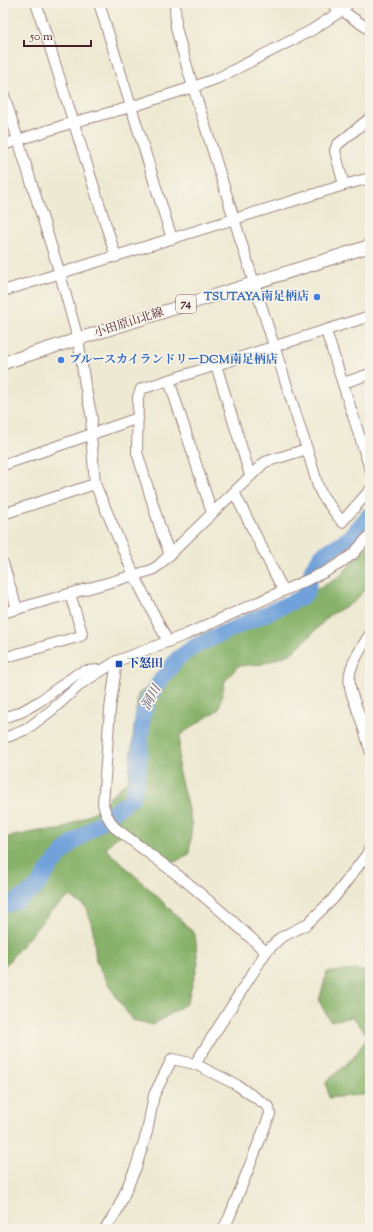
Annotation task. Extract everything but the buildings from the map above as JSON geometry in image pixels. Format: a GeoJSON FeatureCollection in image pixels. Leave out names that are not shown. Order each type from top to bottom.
{"type":"FeatureCollection","features":[{"type":"Feature","properties":{"kind":"main road","name":"小田原山北線"},"geometry":{"type":"LineString","coordinates":[[3,363],[370,246]]}},
{"type":"Feature","properties":{"kind":"street"},"geometry":{"type":"LineString","coordinates":[[36,3],[116,257]]}},
{"type":"Feature","properties":{"kind":"street"},"geometry":{"type":"LineString","coordinates":[[99,3],[172,239]]}},
{"type":"Feature","properties":{"kind":"street"},"geometry":{"type":"LineString","coordinates":[[175,3],[176,27],[193,87],[318,486],[322,495],[342,522],[370,490]]}},
{"type":"Feature","properties":{"kind":"street"},"geometry":{"type":"LineString","coordinates":[[331,3],[370,30]]}},
{"type":"Feature","properties":{"kind":"street"},"geometry":{"type":"LineString","coordinates":[[3,145],[74,122],[131,107],[218,78],[312,30],[341,11],[349,3]]}},
{"type":"Feature","properties":{"kind":"street"},"geometry":{"type":"LineString","coordinates":[[3,92],[60,274],[78,339],[92,418],[91,435],[95,484],[134,575],[168,642]]}},
{"type":"Feature","properties":{"kind":"street"},"geometry":{"type":"LineString","coordinates":[[344,185],[335,151],[337,146],[370,118]]}},
{"type":"Feature","properties":{"kind":"street"},"geometry":{"type":"LineString","coordinates":[[3,290],[116,257],[234,219],[370,178]]}},
{"type":"Feature","properties":{"kind":"street"},"geometry":{"type":"LineString","coordinates":[[170,555],[137,452],[138,397],[141,388],[370,316]]}},
{"type":"Feature","properties":{"kind":"street"},"geometry":{"type":"LineString","coordinates":[[326,330],[370,469]]}},
{"type":"Feature","properties":{"kind":"street"},"geometry":{"type":"LineString","coordinates":[[216,365],[250,475]]}},
{"type":"Feature","properties":{"kind":"street"},"geometry":{"type":"LineString","coordinates":[[343,383],[370,374]]}},
{"type":"Feature","properties":{"kind":"street"},"geometry":{"type":"LineString","coordinates":[[169,380],[212,513]]}},
{"type":"Feature","properties":{"kind":"street"},"geometry":{"type":"LineString","coordinates":[[3,465],[138,418]]}},
{"type":"Feature","properties":{"kind":"street"},"geometry":{"type":"LineString","coordinates":[[3,613],[152,570],[170,555],[250,475],[265,462],[307,449]]}},
{"type":"Feature","properties":{"kind":"street"},"geometry":{"type":"LineString","coordinates":[[3,514],[95,484]]}},
{"type":"Feature","properties":{"kind":"street"},"geometry":{"type":"LineString","coordinates":[[234,492],[283,590]]}},
{"type":"Feature","properties":{"kind":"street"},"geometry":{"type":"LineString","coordinates":[[3,738],[27,729],[53,709],[82,683],[118,661],[168,642],[325,572],[353,554],[370,535]]}},
{"type":"Feature","properties":{"kind":"street"},"geometry":{"type":"LineString","coordinates":[[3,563],[17,610]]}},
{"type":"Feature","properties":{"kind":"street"},"geometry":{"type":"LineString","coordinates":[[3,658],[82,636],[70,594]]}},
{"type":"Feature","properties":{"kind":"street"},"geometry":{"type":"LineString","coordinates":[[370,634],[350,670],[352,696],[367,737],[370,750]]}},
{"type":"Feature","properties":{"kind":"street"},"geometry":{"type":"LineString","coordinates":[[118,661],[113,686],[108,731],[103,804],[106,814],[114,827],[188,883],[266,952]]}},
{"type":"Feature","properties":{"kind":"street"},"geometry":{"type":"LineString","coordinates":[[3,718],[21,712],[40,701],[77,674],[85,671],[102,670]]}},
{"type":"Feature","properties":{"kind":"street"},"geometry":{"type":"LineString","coordinates":[[195,1064],[266,952],[280,938],[307,924],[333,899],[368,853],[370,847]]}},
{"type":"Feature","properties":{"kind":"street"},"geometry":{"type":"LineString","coordinates":[[105,1229],[117,1211],[136,1167],[147,1132],[154,1095],[172,1059],[195,1064],[237,1085],[269,1107],[270,1114],[229,1218],[223,1229]]}},
{"type":"Feature","properties":{"kind":"green space"},"geometry":{"type":"Polygon","coordinates":[[[370,544],[370,584],[354,602],[330,615],[290,654],[262,664],[238,666],[225,681],[219,709],[180,735],[178,769],[192,825],[189,854],[175,862],[129,830],[113,840],[106,849],[157,896],[195,934],[198,964],[187,1003],[153,1025],[132,1020],[108,984],[96,961],[93,930],[87,908],[70,896],[50,912],[3,968],[3,838],[40,831],[60,830],[94,812],[128,780],[138,694],[198,653],[338,578],[370,544]]]}},
{"type":"Feature","properties":{"kind":"green space"},"geometry":{"type":"Polygon","coordinates":[[[355,970],[370,972],[370,1094],[329,1098],[326,1082],[354,1057],[368,1036],[353,1017],[330,1021],[319,1001],[327,972],[355,970]]]}},
{"type":"Feature","properties":{"kind":"waterway","name":"洞川"},"geometry":{"type":"LineString","coordinates":[[3,906],[16,901],[36,888],[51,866],[69,846],[132,798],[139,765],[143,715],[149,698],[162,678],[178,658],[195,646],[303,597],[307,592],[312,569],[322,555],[349,538],[370,514]]}},
{"type":"Feature","properties":{"kind":"place","name":"TSUTAYA南足柄店"},"geometry":{"type":"Point","coordinates":[317,297]}},
{"type":"Feature","properties":{"kind":"place","name":"ブルースカイランドリーDCM南足柄店"},"geometry":{"type":"Point","coordinates":[61,360]}},
{"type":"Feature","properties":{"kind":"place","name":"下怒田"},"geometry":{"type":"Point","coordinates":[119,664]}}]}
